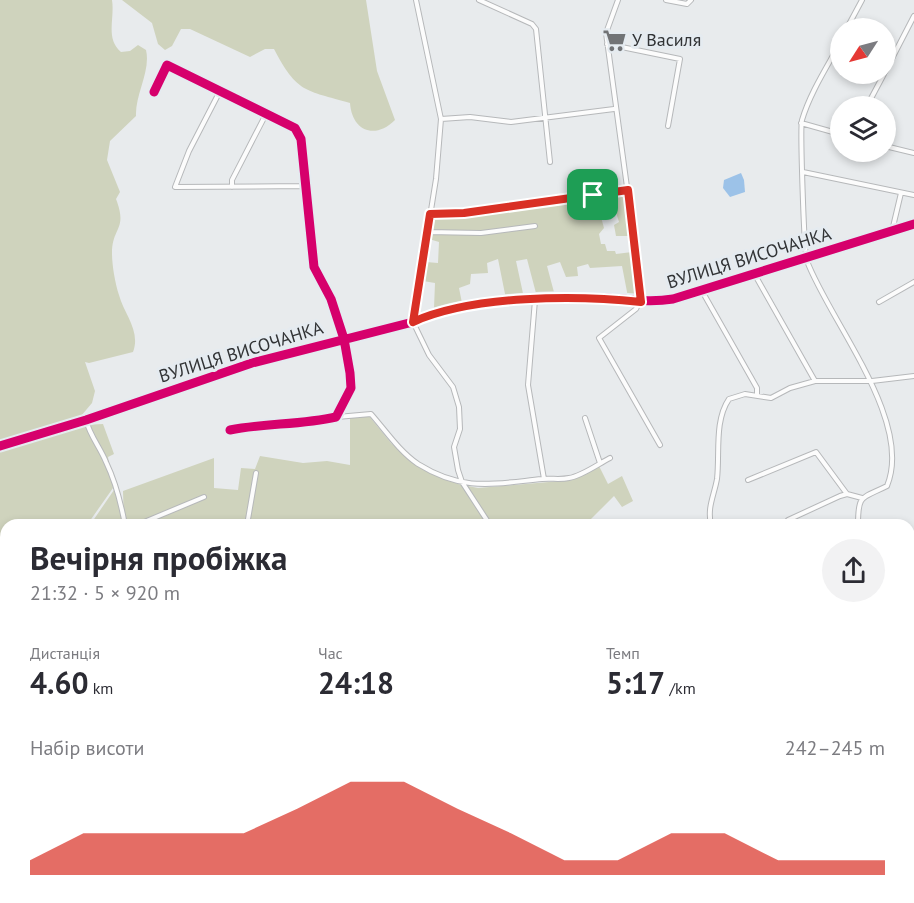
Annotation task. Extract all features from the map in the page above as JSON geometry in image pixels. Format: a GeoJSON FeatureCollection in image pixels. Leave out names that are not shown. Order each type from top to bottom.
{"type":"FeatureCollection","features":[{"type":"Feature","properties":{"kind":"street"},"geometry":{"type":"LineString","coordinates":[[416,0],[441,119],[428,232],[413,322],[429,354],[453,387],[459,407],[460,429],[454,447],[462,482],[486,519]]}},
{"type":"Feature","properties":{"kind":"street"},"geometry":{"type":"LineString","coordinates":[[479,0],[524,20],[536,29],[550,162]]}},
{"type":"Feature","properties":{"kind":"street"},"geometry":{"type":"LineString","coordinates":[[618,0],[606,33],[614,109],[628,190],[641,302],[599,338],[660,445]]}},
{"type":"Feature","properties":{"kind":"street"},"geometry":{"type":"LineString","coordinates":[[666,0],[687,4],[691,0]]}},
{"type":"Feature","properties":{"kind":"street"},"geometry":{"type":"LineString","coordinates":[[852,18],[862,0]]}},
{"type":"Feature","properties":{"kind":"street"},"geometry":{"type":"LineString","coordinates":[[896,50],[914,16]]}},
{"type":"Feature","properties":{"kind":"street"},"geometry":{"type":"LineString","coordinates":[[607,44],[680,59],[668,126]]}},
{"type":"Feature","properties":{"kind":"street"},"geometry":{"type":"LineString","coordinates":[[830,64],[801,123],[806,259],[872,381],[889,434],[892,467],[887,486],[861,498],[858,504],[858,519]]}},
{"type":"Feature","properties":{"kind":"street"},"geometry":{"type":"LineString","coordinates":[[154,92],[167,65],[295,128],[299,134],[314,267],[327,288],[344,339],[351,388],[336,417]]}},
{"type":"Feature","properties":{"kind":"street"},"geometry":{"type":"LineString","coordinates":[[220,91],[189,151],[175,187],[306,186]]}},
{"type":"Feature","properties":{"kind":"street"},"geometry":{"type":"LineString","coordinates":[[441,119],[470,117],[511,122],[614,109]]}},
{"type":"Feature","properties":{"kind":"street"},"geometry":{"type":"LineString","coordinates":[[232,187],[232,180],[266,114]]}},
{"type":"Feature","properties":{"kind":"street"},"geometry":{"type":"LineString","coordinates":[[801,123],[830,131]]}},
{"type":"Feature","properties":{"kind":"street"},"geometry":{"type":"LineString","coordinates":[[896,148],[914,152]]}},
{"type":"Feature","properties":{"kind":"street"},"geometry":{"type":"LineString","coordinates":[[803,172],[914,195]]}},
{"type":"Feature","properties":{"kind":"street"},"geometry":{"type":"LineString","coordinates":[[430,214],[464,213],[628,190]]}},
{"type":"Feature","properties":{"kind":"street"},"geometry":{"type":"LineString","coordinates":[[892,231],[901,193]]}},
{"type":"Feature","properties":{"kind":"street"},"geometry":{"type":"LineString","coordinates":[[428,232],[481,233],[535,226]]}},
{"type":"Feature","properties":{"kind":"street","name":"ВУЛИЦЯ ВИСОЧАНКА"},"geometry":{"type":"LineString","coordinates":[[0,446],[86,420],[252,363],[413,322],[453,308],[535,300],[605,298],[641,302],[673,299],[913,226]]}},
{"type":"Feature","properties":{"kind":"street"},"geometry":{"type":"LineString","coordinates":[[755,275],[814,381]]}},
{"type":"Feature","properties":{"kind":"street"},"geometry":{"type":"LineString","coordinates":[[879,302],[914,282]]}},
{"type":"Feature","properties":{"kind":"street"},"geometry":{"type":"LineString","coordinates":[[702,291],[757,388],[757,394]]}},
{"type":"Feature","properties":{"kind":"street"},"geometry":{"type":"LineString","coordinates":[[535,300],[528,385],[544,479]]}},
{"type":"Feature","properties":{"kind":"street"},"geometry":{"type":"LineString","coordinates":[[710,519],[709,505],[716,483],[722,414],[729,399],[736,395],[757,394],[771,398],[790,388],[814,381],[872,381],[914,376]]}},
{"type":"Feature","properties":{"kind":"street"},"geometry":{"type":"LineString","coordinates":[[230,430],[260,424],[315,422],[336,417],[371,414],[395,443],[417,463],[447,479],[491,486],[571,478],[610,458]]}},
{"type":"Feature","properties":{"kind":"street"},"geometry":{"type":"LineString","coordinates":[[585,418],[600,463]]}},
{"type":"Feature","properties":{"kind":"street"},"geometry":{"type":"LineString","coordinates":[[86,420],[89,432],[106,460],[120,495],[124,519]]}},
{"type":"Feature","properties":{"kind":"street"},"geometry":{"type":"LineString","coordinates":[[748,480],[816,452],[847,494],[861,498]]}},
{"type":"Feature","properties":{"kind":"street"},"geometry":{"type":"LineString","coordinates":[[248,519],[256,473]]}},
{"type":"Feature","properties":{"kind":"street"},"geometry":{"type":"LineString","coordinates":[[790,519],[847,494]]}},
{"type":"Feature","properties":{"kind":"street"},"geometry":{"type":"LineString","coordinates":[[151,519],[204,497]]}},
{"type":"Feature","properties":{"kind":"green space"},"geometry":{"type":"Polygon","coordinates":[[[0,0],[112,0],[112,35],[116,47],[121,52],[130,51],[138,45],[146,50],[147,58],[136,116],[110,141],[107,160],[120,192],[116,199],[120,223],[114,238],[112,253],[119,295],[135,337],[133,352],[85,362],[95,391],[92,403],[81,416],[0,440],[0,0]]]}},
{"type":"Feature","properties":{"kind":"green space"},"geometry":{"type":"Polygon","coordinates":[[[122,0],[366,0],[377,71],[395,120],[380,130],[366,130],[355,120],[350,103],[312,92],[296,82],[274,49],[265,49],[250,57],[190,29],[181,29],[172,46],[165,50],[158,44],[152,23],[122,0]]]}},
{"type":"Feature","properties":{"kind":"green space"},"geometry":{"type":"Polygon","coordinates":[[[626,188],[632,236],[616,236],[614,225],[619,222],[613,203],[607,201],[595,203],[588,213],[601,217],[604,228],[599,234],[601,244],[605,244],[607,251],[615,251],[616,254],[632,252],[639,298],[628,297],[622,266],[590,268],[588,264],[577,267],[578,276],[566,277],[560,262],[547,266],[555,296],[537,297],[527,259],[516,261],[524,298],[506,299],[498,259],[487,263],[488,273],[471,274],[470,284],[459,288],[462,303],[434,308],[435,283],[423,281],[426,262],[438,263],[439,242],[429,239],[433,215],[593,195],[626,188]]]}},
{"type":"Feature","properties":{"kind":"green space"},"geometry":{"type":"Polygon","coordinates":[[[350,415],[369,416],[391,443],[416,464],[458,484],[478,488],[572,480],[599,466],[608,484],[622,476],[633,501],[622,507],[614,496],[591,519],[124,519],[123,491],[214,458],[214,488],[238,490],[241,468],[255,469],[260,456],[303,463],[327,461],[350,465],[350,415]]]}},
{"type":"Feature","properties":{"kind":"green space"},"geometry":{"type":"Polygon","coordinates":[[[103,424],[114,454],[108,457],[113,488],[91,519],[0,519],[0,450],[83,425],[103,424]]]}},
{"type":"Feature","properties":{"kind":"green space"},"geometry":{"type":"Polygon","coordinates":[[[114,490],[123,519],[94,519],[114,490]]]}},
{"type":"Feature","properties":{"kind":"water"},"geometry":{"type":"Polygon","coordinates":[[[741,173],[745,192],[730,197],[723,188],[724,180],[741,173]]]}},
{"type":"Feature","properties":{"kind":"cycle path"},"geometry":{"type":"LineString","coordinates":[[154,92],[167,65],[295,128],[301,139],[314,267],[331,299],[344,339],[351,388],[336,417],[230,430]]}},
{"type":"Feature","properties":{"kind":"cycle path"},"geometry":{"type":"LineString","coordinates":[[0,446],[86,420],[252,363],[413,322],[456,308],[532,299],[604,298],[647,301],[673,299],[914,224]]}},
{"type":"Feature","properties":{"kind":"place","name":"У Василя"},"geometry":{"type":"Point","coordinates":[614,40]}},
{"type":"Feature","properties":{"kind":"route"},"geometry":{"type":"LineString","coordinates":[[628,190],[641,302],[605,298],[535,300],[453,308],[435,312],[413,322],[416,315],[430,214],[464,213],[593,195],[628,190]]}}]}
